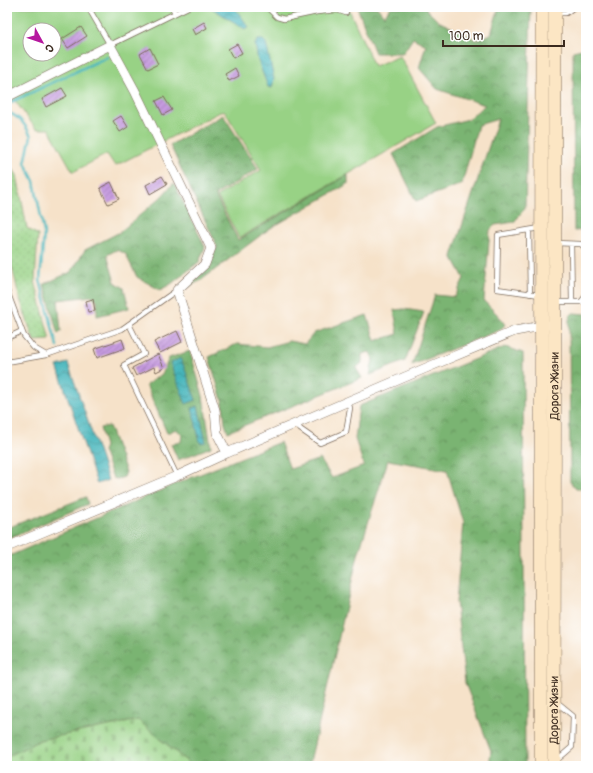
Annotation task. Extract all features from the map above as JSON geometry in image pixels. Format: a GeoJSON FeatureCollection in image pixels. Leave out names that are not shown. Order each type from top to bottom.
{"type":"FeatureCollection","features":[{"type":"Feature","properties":{"kind":"main road","name":"Дорога Жизни"},"geometry":{"type":"LineString","coordinates":[[542,7],[536,229],[536,294],[548,325],[554,700],[550,765]]}},
{"type":"Feature","properties":{"kind":"main road","name":"Дорога Жизни"},"geometry":{"type":"LineString","coordinates":[[550,765],[548,325],[555,302],[555,10]]}},
{"type":"Feature","properties":{"kind":"street"},"geometry":{"type":"LineString","coordinates":[[7,97],[110,45],[135,91],[212,248],[205,264],[177,290],[215,410],[217,433],[227,453]]}},
{"type":"Feature","properties":{"kind":"street"},"geometry":{"type":"LineString","coordinates":[[7,547],[515,331],[548,325]]}},
{"type":"Feature","properties":{"kind":"lane"},"geometry":{"type":"LineString","coordinates":[[88,7],[110,45],[188,7]]}},
{"type":"Feature","properties":{"kind":"lane"},"geometry":{"type":"LineString","coordinates":[[172,7],[175,13]]}},
{"type":"Feature","properties":{"kind":"lane"},"geometry":{"type":"LineString","coordinates":[[267,7],[278,17],[284,19],[317,12],[336,10],[346,13]]}},
{"type":"Feature","properties":{"kind":"lane"},"geometry":{"type":"LineString","coordinates":[[555,10],[566,12],[574,7]]}},
{"type":"Feature","properties":{"kind":"lane"},"geometry":{"type":"LineString","coordinates":[[536,229],[498,235],[497,289],[536,294]]}},
{"type":"Feature","properties":{"kind":"lane"},"geometry":{"type":"LineString","coordinates":[[554,243],[581,244],[586,249]]}},
{"type":"Feature","properties":{"kind":"lane"},"geometry":{"type":"LineString","coordinates":[[571,244],[572,302]]}},
{"type":"Feature","properties":{"kind":"lane"},"geometry":{"type":"LineString","coordinates":[[7,362],[46,355],[122,329],[177,290]]}},
{"type":"Feature","properties":{"kind":"lane"},"geometry":{"type":"LineString","coordinates":[[7,291],[24,336],[34,348],[46,355]]}},
{"type":"Feature","properties":{"kind":"lane"},"geometry":{"type":"LineString","coordinates":[[555,302],[581,302],[586,296]]}},
{"type":"Feature","properties":{"kind":"lane"},"geometry":{"type":"LineString","coordinates":[[129,324],[144,354],[124,365],[177,476]]}},
{"type":"Feature","properties":{"kind":"lane"},"geometry":{"type":"LineString","coordinates":[[7,338],[22,331]]}},
{"type":"Feature","properties":{"kind":"lane"},"geometry":{"type":"LineString","coordinates":[[298,423],[300,429],[320,443],[346,432],[350,408],[348,402]]}},
{"type":"Feature","properties":{"kind":"lane"},"geometry":{"type":"LineString","coordinates":[[550,765],[572,747],[573,716],[554,700]]}},
{"type":"Feature","properties":{"kind":"green space"},"geometry":{"type":"Polygon","coordinates":[[[7,7],[348,7],[374,66],[400,56],[436,123],[239,238],[217,196],[261,170],[224,110],[115,166],[107,154],[73,172],[49,129],[36,129],[7,90],[7,7]]]}},
{"type":"Feature","properties":{"kind":"green space"},"geometry":{"type":"Polygon","coordinates":[[[357,7],[377,7],[384,16],[391,7],[426,7],[426,9],[438,21],[477,40],[491,34],[499,7],[531,7],[525,208],[514,222],[495,225],[490,230],[484,301],[499,316],[505,325],[500,330],[412,365],[435,295],[455,297],[464,278],[452,256],[498,119],[478,125],[462,184],[416,201],[393,154],[437,127],[469,119],[485,105],[437,89],[419,68],[426,45],[413,38],[403,53],[375,53],[357,7]]]}},
{"type":"Feature","properties":{"kind":"green space"},"geometry":{"type":"Polygon","coordinates":[[[586,48],[586,230],[574,231],[573,51],[586,48]]]}},
{"type":"Feature","properties":{"kind":"green space"},"geometry":{"type":"Polygon","coordinates":[[[223,115],[258,169],[215,195],[238,240],[348,175],[348,184],[269,229],[200,281],[187,287],[208,268],[217,246],[170,145],[223,115]]]}},
{"type":"Feature","properties":{"kind":"green space"},"geometry":{"type":"Polygon","coordinates":[[[7,160],[17,175],[27,228],[38,235],[35,281],[50,340],[34,341],[19,296],[7,246],[7,160]]]}},
{"type":"Feature","properties":{"kind":"green space"},"geometry":{"type":"Polygon","coordinates":[[[174,183],[205,247],[199,262],[171,284],[160,290],[137,277],[125,253],[116,250],[107,255],[115,282],[124,288],[129,308],[97,316],[97,300],[92,296],[58,300],[61,332],[58,334],[44,284],[71,272],[85,250],[120,232],[160,198],[174,183]]]}},
{"type":"Feature","properties":{"kind":"green space"},"geometry":{"type":"Polygon","coordinates":[[[404,309],[424,312],[405,361],[370,375],[373,359],[370,352],[362,354],[362,363],[356,368],[362,378],[228,432],[225,424],[223,403],[209,357],[237,344],[267,347],[289,341],[305,344],[314,333],[367,315],[375,341],[398,334],[394,310],[404,309]]]}},
{"type":"Feature","properties":{"kind":"green space"},"geometry":{"type":"Polygon","coordinates":[[[573,313],[586,314],[586,489],[576,489],[570,482],[569,320],[573,313]]]}},
{"type":"Feature","properties":{"kind":"green space"},"geometry":{"type":"Polygon","coordinates":[[[505,347],[523,353],[525,766],[489,766],[491,751],[465,683],[456,602],[463,523],[447,470],[388,460],[358,555],[309,766],[192,766],[138,720],[40,740],[7,757],[7,557],[173,485],[280,442],[290,469],[320,459],[332,478],[364,466],[355,439],[359,406],[505,347]]]}},
{"type":"Feature","properties":{"kind":"green space"},"geometry":{"type":"Polygon","coordinates":[[[190,351],[203,396],[211,447],[178,460],[171,444],[181,442],[182,434],[176,429],[167,433],[146,385],[162,374],[169,358],[190,351]]]}},
{"type":"Feature","properties":{"kind":"green space"},"geometry":{"type":"Polygon","coordinates":[[[109,426],[126,472],[124,477],[117,479],[113,478],[103,451],[105,446],[100,428],[109,426]]]}},
{"type":"Feature","properties":{"kind":"green space"},"geometry":{"type":"Polygon","coordinates":[[[86,497],[88,504],[7,539],[7,528],[86,497]]]}},
{"type":"Feature","properties":{"kind":"green space"},"geometry":{"type":"Polygon","coordinates":[[[138,720],[192,766],[7,766],[7,757],[40,740],[138,720]]]}},
{"type":"Feature","properties":{"kind":"water"},"geometry":{"type":"Polygon","coordinates":[[[210,7],[234,7],[249,27],[245,29],[210,7]]]}},
{"type":"Feature","properties":{"kind":"water"},"geometry":{"type":"Polygon","coordinates":[[[258,40],[263,40],[266,43],[274,79],[272,88],[268,87],[258,61],[255,44],[258,40]]]}},
{"type":"Feature","properties":{"kind":"water"},"geometry":{"type":"Polygon","coordinates":[[[181,358],[196,400],[186,404],[170,363],[181,358]]]}},
{"type":"Feature","properties":{"kind":"water"},"geometry":{"type":"Polygon","coordinates":[[[68,363],[108,480],[97,484],[57,366],[68,363]]]}},
{"type":"Feature","properties":{"kind":"water"},"geometry":{"type":"Polygon","coordinates":[[[198,406],[206,442],[200,443],[192,408],[198,406]]]}},
{"type":"Feature","properties":{"kind":"building"},"geometry":{"type":"Polygon","coordinates":[[[204,22],[207,28],[195,35],[192,29],[204,22]]]}},
{"type":"Feature","properties":{"kind":"building"},"geometry":{"type":"Polygon","coordinates":[[[81,27],[87,36],[68,48],[62,39],[81,27]]]}},
{"type":"Feature","properties":{"kind":"building"},"geometry":{"type":"Polygon","coordinates":[[[237,44],[242,53],[233,58],[228,49],[237,44]]]}},
{"type":"Feature","properties":{"kind":"building"},"geometry":{"type":"Polygon","coordinates":[[[150,48],[158,64],[148,69],[140,54],[150,48]]]}},
{"type":"Feature","properties":{"kind":"building"},"geometry":{"type":"Polygon","coordinates":[[[235,68],[239,76],[229,81],[225,74],[235,68]]]}},
{"type":"Feature","properties":{"kind":"building"},"geometry":{"type":"Polygon","coordinates":[[[62,88],[67,96],[46,107],[42,99],[62,88]]]}},
{"type":"Feature","properties":{"kind":"building"},"geometry":{"type":"Polygon","coordinates":[[[164,97],[172,110],[163,115],[156,101],[164,97]]]}},
{"type":"Feature","properties":{"kind":"building"},"geometry":{"type":"Polygon","coordinates":[[[121,116],[128,127],[120,132],[113,121],[121,116]]]}},
{"type":"Feature","properties":{"kind":"building"},"geometry":{"type":"Polygon","coordinates":[[[162,176],[167,184],[150,194],[146,185],[162,176]]]}},
{"type":"Feature","properties":{"kind":"building"},"geometry":{"type":"Polygon","coordinates":[[[111,182],[119,199],[108,204],[100,188],[111,182]]]}},
{"type":"Feature","properties":{"kind":"building"},"geometry":{"type":"Polygon","coordinates":[[[93,299],[95,311],[88,312],[86,301],[93,299]]]}},
{"type":"Feature","properties":{"kind":"building"},"geometry":{"type":"Polygon","coordinates":[[[177,331],[182,342],[160,353],[154,342],[177,331]]]}},
{"type":"Feature","properties":{"kind":"building"},"geometry":{"type":"Polygon","coordinates":[[[122,339],[125,348],[97,358],[94,349],[122,339]]]}},
{"type":"Feature","properties":{"kind":"building"},"geometry":{"type":"Polygon","coordinates":[[[158,354],[164,368],[156,372],[154,367],[136,376],[132,368],[158,354]]]}},
{"type":"Feature","properties":{"kind":"waterway"},"geometry":{"type":"LineString","coordinates":[[7,104],[107,57]]}},
{"type":"Feature","properties":{"kind":"waterway"},"geometry":{"type":"LineString","coordinates":[[7,112],[22,121],[31,136],[25,163],[34,181],[44,233],[40,280],[57,346]]}}]}
